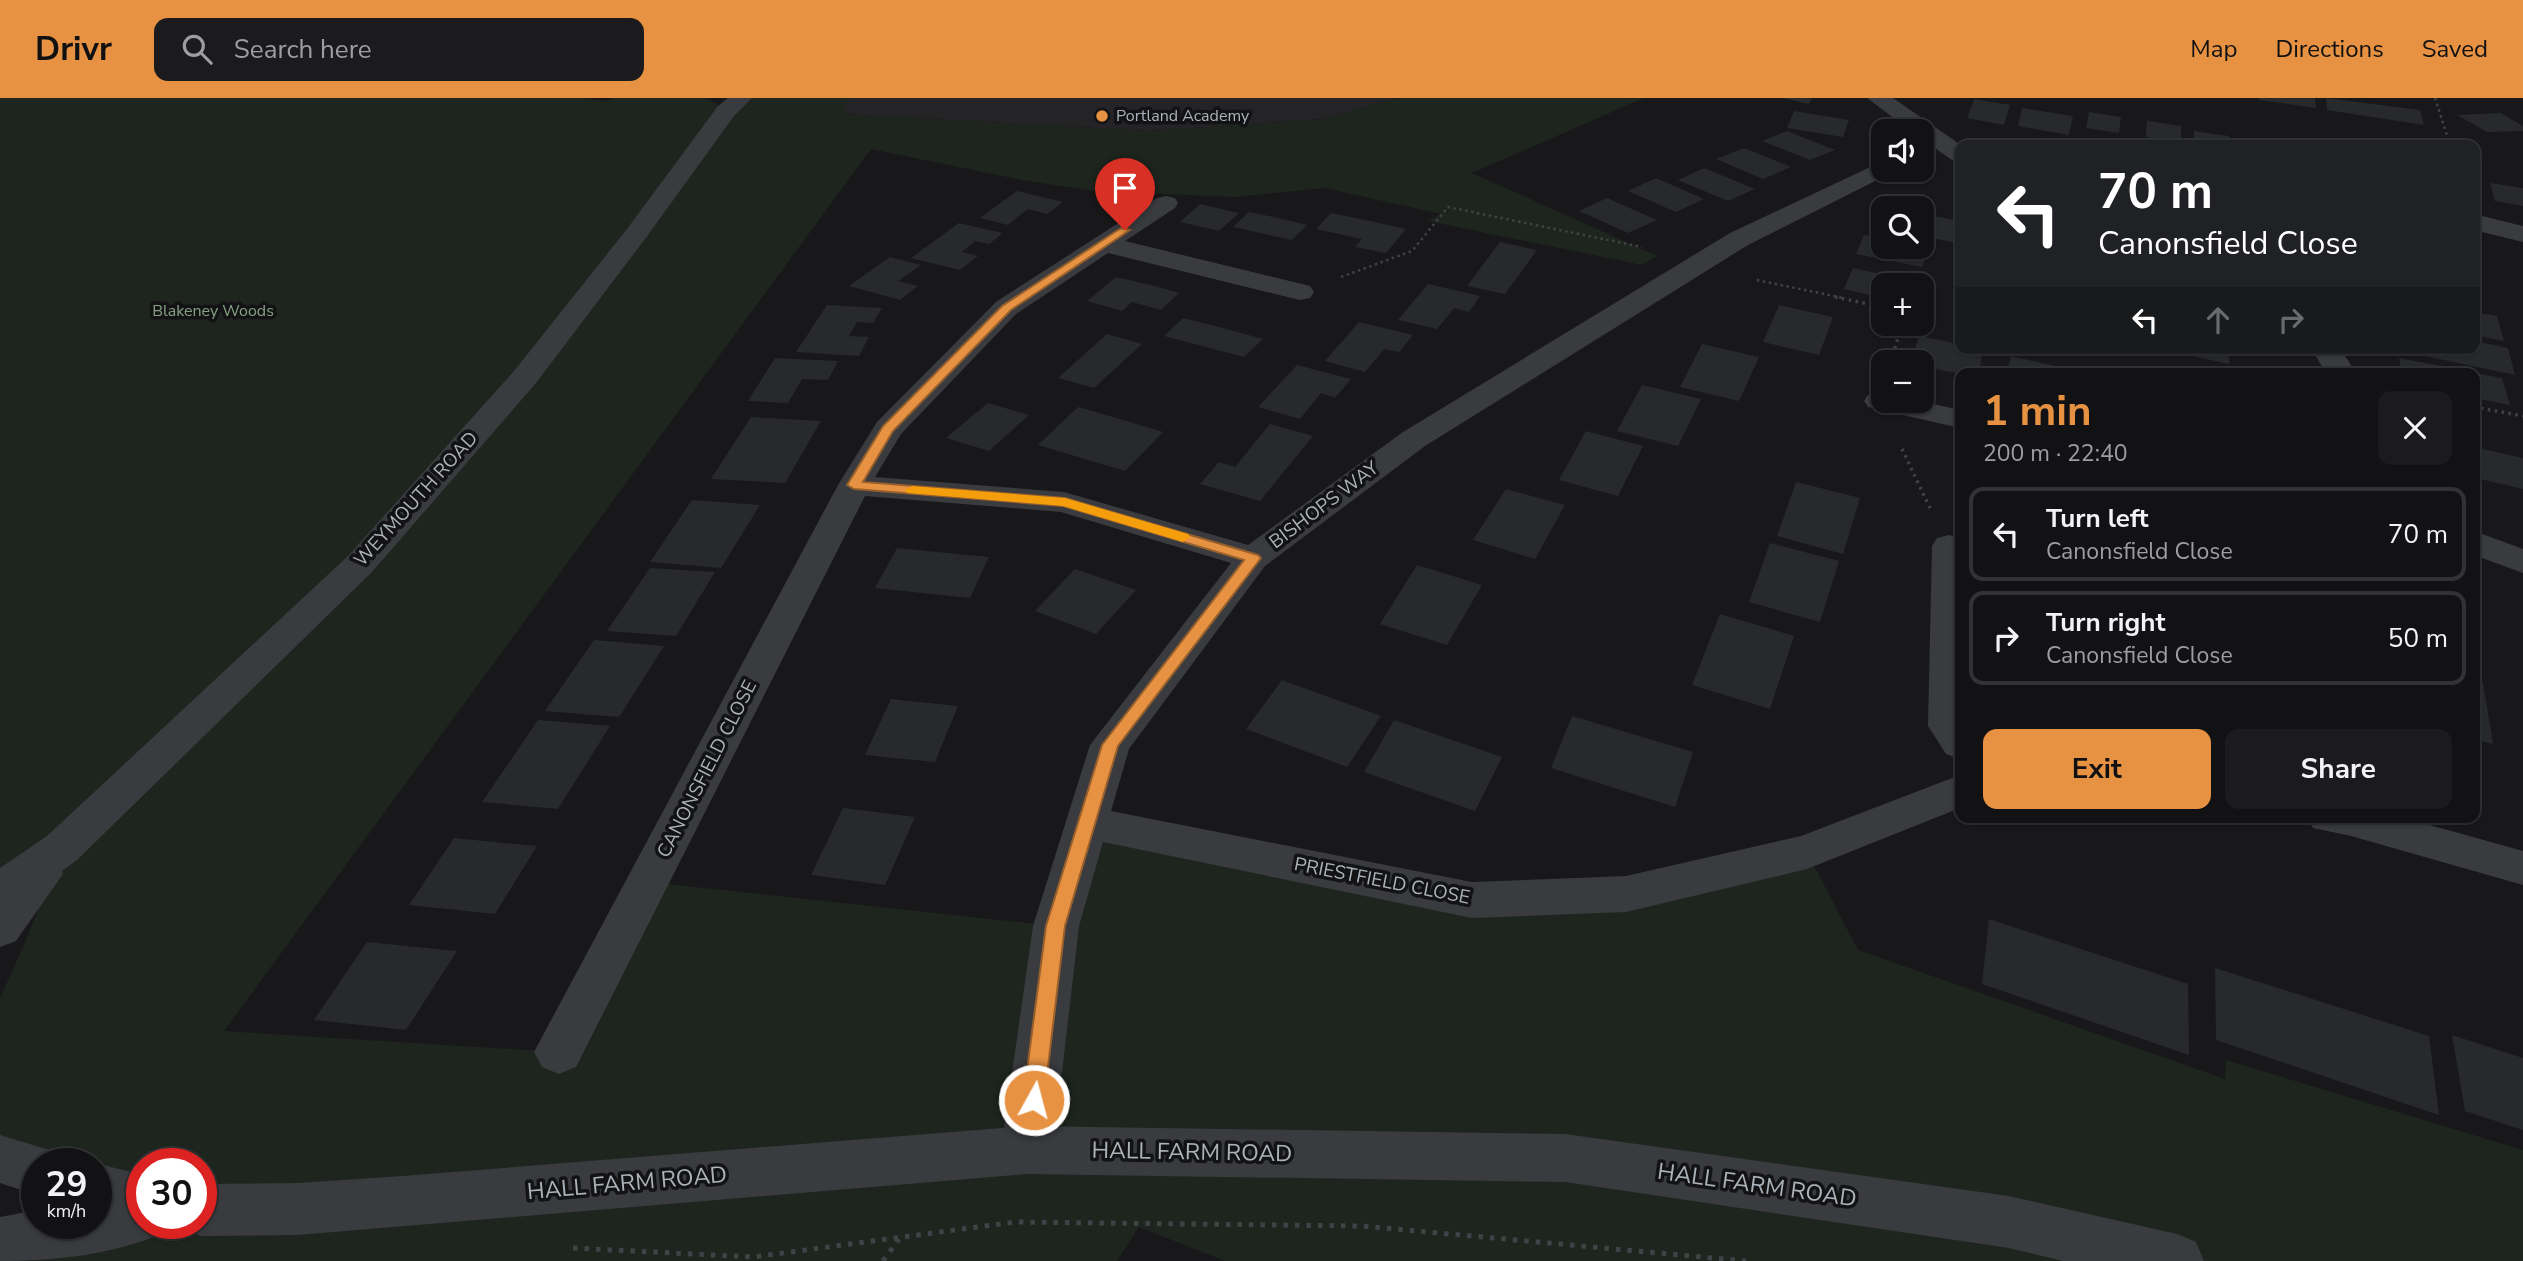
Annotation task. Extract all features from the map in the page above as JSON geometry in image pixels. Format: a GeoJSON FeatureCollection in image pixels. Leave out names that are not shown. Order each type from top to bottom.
{"type":"FeatureCollection","features":[{"type":"Feature","properties":{"kind":"street"},"geometry":{"type":"LineString","coordinates":[[1878,98],[1955,152]]}},
{"type":"Feature","properties":{"kind":"street","name":"WEYMOUTH ROAD"},"geometry":{"type":"LineString","coordinates":[[0,928],[62,848],[360,564],[525,377],[636,234],[730,102]]}},
{"type":"Feature","properties":{"kind":"street"},"geometry":{"type":"LineString","coordinates":[[1934,159],[1955,156]]}},
{"type":"Feature","properties":{"kind":"street","name":"BISHOPS WAY"},"geometry":{"type":"LineString","coordinates":[[1027,1150],[1056,926],[1110,745],[1253,558],[1414,439],[1739,239],[1871,173]]}},
{"type":"Feature","properties":{"kind":"street","name":"CANONSFIELD CLOSE"},"geometry":{"type":"LineString","coordinates":[[559,1052],[854,485],[888,429],[1006,308],[1166,203]]}},
{"type":"Feature","properties":{"kind":"street"},"geometry":{"type":"LineString","coordinates":[[2480,223],[2523,234]]}},
{"type":"Feature","properties":{"kind":"street"},"geometry":{"type":"LineString","coordinates":[[1105,244],[1300,292]]}},
{"type":"Feature","properties":{"kind":"street"},"geometry":{"type":"LineString","coordinates":[[1933,413],[1955,418]]}},
{"type":"Feature","properties":{"kind":"street"},"geometry":{"type":"LineString","coordinates":[[854,485],[1065,502],[1253,558]]}},
{"type":"Feature","properties":{"kind":"street"},"geometry":{"type":"LineString","coordinates":[[2480,544],[2523,562]]}},
{"type":"Feature","properties":{"kind":"street"},"geometry":{"type":"LineString","coordinates":[[1948,546],[1954,608],[1948,726],[1955,736]]}},
{"type":"Feature","properties":{"kind":"street","name":"PRIESTFIELD CLOSE"},"geometry":{"type":"LineString","coordinates":[[1085,822],[1472,900],[1626,894],[1807,852],[1955,793]]}},
{"type":"Feature","properties":{"kind":"street"},"geometry":{"type":"LineString","coordinates":[[2362,823],[2523,868]]}},
{"type":"Feature","properties":{"kind":"street","name":"WEYMOUTH ROAD"},"geometry":{"type":"LineString","coordinates":[[0,891],[62,848]]}},
{"type":"Feature","properties":{"kind":"street","name":"HALL FARM ROAD"},"geometry":{"type":"LineString","coordinates":[[217,1210],[298,1209],[403,1202],[1027,1150],[1565,1158],[2009,1222],[2177,1261]]}},
{"type":"Feature","properties":{"kind":"street"},"geometry":{"type":"LineString","coordinates":[[0,1160],[21,1166]]}},
{"type":"Feature","properties":{"kind":"street"},"geometry":{"type":"LineString","coordinates":[[0,1244],[126,1219]]}},
{"type":"Feature","properties":{"kind":"path"},"geometry":{"type":"LineString","coordinates":[[2435,98],[2448,140]]}},
{"type":"Feature","properties":{"kind":"path"},"geometry":{"type":"LineString","coordinates":[[1300,292],[1412,250],[1448,206],[1871,304]]}},
{"type":"Feature","properties":{"kind":"path"},"geometry":{"type":"LineString","coordinates":[[2480,408],[2523,416]]}},
{"type":"Feature","properties":{"kind":"path"},"geometry":{"type":"LineString","coordinates":[[1885,413],[1948,546]]}},
{"type":"Feature","properties":{"kind":"path"},"geometry":{"type":"LineString","coordinates":[[562,1248],[753,1258],[1016,1222],[1362,1226],[1746,1261]]}},
{"type":"Feature","properties":{"kind":"path"},"geometry":{"type":"LineString","coordinates":[[883,1261],[900,1238]]}},
{"type":"Feature","properties":{"kind":"shaded area","name":"Portland Academy"},"geometry":{"type":"Polygon","coordinates":[[[850,98],[1396,98],[1324,119],[1150,131],[841,114],[850,98]]]}},
{"type":"Feature","properties":{"kind":"green space","name":"Blakeney Woods"},"geometry":{"type":"Polygon","coordinates":[[[0,98],[585,98],[605,101],[614,98],[706,98],[726,110],[742,98],[850,98],[842,114],[1150,131],[1324,119],[1396,98],[1644,98],[1472,173],[1657,256],[1642,265],[1428,221],[1441,214],[1324,188],[1235,197],[1093,191],[1022,180],[871,149],[224,1031],[559,1052],[649,882],[1055,926],[1085,822],[1472,900],[1807,852],[1858,950],[2225,1079],[2226,1060],[2523,1150],[2523,1261],[1225,1261],[1139,1227],[1117,1261],[0,1261],[82,1239],[112,1239],[112,1231],[126,1227],[126,1239],[217,1239],[217,1148],[126,1148],[126,1187],[112,1176],[112,1148],[21,1148],[21,1154],[0,1146],[0,998],[29,933],[61,849],[0,896],[0,98]]]}},
{"type":"Feature","properties":{"kind":"building"},"geometry":{"type":"Polygon","coordinates":[[[1782,98],[1812,98],[1809,104],[1782,98]]]}},
{"type":"Feature","properties":{"kind":"building"},"geometry":{"type":"Polygon","coordinates":[[[2315,98],[2316,108],[2259,100],[2315,98]]]}},
{"type":"Feature","properties":{"kind":"building"},"geometry":{"type":"Polygon","coordinates":[[[2326,98],[2420,110],[2424,125],[2327,110],[2326,98]]]}},
{"type":"Feature","properties":{"kind":"building"},"geometry":{"type":"Polygon","coordinates":[[[1974,99],[2010,105],[2004,125],[1967,118],[1974,99]]]}},
{"type":"Feature","properties":{"kind":"building"},"geometry":{"type":"Polygon","coordinates":[[[2022,108],[2073,116],[2069,135],[2018,126],[2022,108]]]}},
{"type":"Feature","properties":{"kind":"building"},"geometry":{"type":"Polygon","coordinates":[[[1794,111],[1849,120],[1843,137],[1787,128],[1794,111]]]}},
{"type":"Feature","properties":{"kind":"building"},"geometry":{"type":"Polygon","coordinates":[[[2089,112],[2121,117],[2119,133],[2086,128],[2089,112]]]}},
{"type":"Feature","properties":{"kind":"building"},"geometry":{"type":"Polygon","coordinates":[[[2501,113],[2523,126],[2523,131],[2487,132],[2457,115],[2501,113]]]}},
{"type":"Feature","properties":{"kind":"building"},"geometry":{"type":"Polygon","coordinates":[[[2147,121],[2181,126],[2181,140],[2146,137],[2147,121]]]}},
{"type":"Feature","properties":{"kind":"building"},"geometry":{"type":"Polygon","coordinates":[[[1787,131],[1835,150],[1810,160],[1762,141],[1787,131]]]}},
{"type":"Feature","properties":{"kind":"building"},"geometry":{"type":"Polygon","coordinates":[[[2194,131],[2229,136],[2229,140],[2194,140],[2194,131]]]}},
{"type":"Feature","properties":{"kind":"building"},"geometry":{"type":"Polygon","coordinates":[[[1744,148],[1791,167],[1763,179],[1716,159],[1744,148]]]}},
{"type":"Feature","properties":{"kind":"building"},"geometry":{"type":"Polygon","coordinates":[[[1704,168],[1755,189],[1728,201],[1678,180],[1704,168]]]}},
{"type":"Feature","properties":{"kind":"building"},"geometry":{"type":"Polygon","coordinates":[[[1656,178],[1704,199],[1676,212],[1628,191],[1656,178]]]}},
{"type":"Feature","properties":{"kind":"building"},"geometry":{"type":"Polygon","coordinates":[[[2490,183],[2523,188],[2523,206],[2495,201],[2490,183]]]}},
{"type":"Feature","properties":{"kind":"building"},"geometry":{"type":"Polygon","coordinates":[[[1017,191],[1063,202],[1047,214],[1028,209],[1008,225],[980,218],[1017,191]]]}},
{"type":"Feature","properties":{"kind":"building"},"geometry":{"type":"Polygon","coordinates":[[[1607,198],[1657,220],[1628,233],[1579,211],[1607,198]]]}},
{"type":"Feature","properties":{"kind":"building"},"geometry":{"type":"Polygon","coordinates":[[[1200,204],[1239,213],[1219,231],[1180,222],[1200,204]]]}},
{"type":"Feature","properties":{"kind":"building"},"geometry":{"type":"Polygon","coordinates":[[[1249,212],[1307,225],[1292,240],[1233,227],[1249,212]]]}},
{"type":"Feature","properties":{"kind":"building"},"geometry":{"type":"Polygon","coordinates":[[[1331,213],[1406,229],[1386,253],[1355,247],[1362,239],[1316,229],[1331,213]]]}},
{"type":"Feature","properties":{"kind":"building"},"geometry":{"type":"Polygon","coordinates":[[[1934,216],[1955,220],[1955,243],[1934,238],[1934,216]]]}},
{"type":"Feature","properties":{"kind":"building"},"geometry":{"type":"Polygon","coordinates":[[[959,223],[1003,233],[989,244],[975,241],[962,252],[978,256],[960,270],[911,258],[959,223]]]}},
{"type":"Feature","properties":{"kind":"building"},"geometry":{"type":"Polygon","coordinates":[[[1864,235],[1871,236],[1871,257],[1856,254],[1864,235]]]}},
{"type":"Feature","properties":{"kind":"building"},"geometry":{"type":"Polygon","coordinates":[[[1500,242],[1537,250],[1505,294],[1467,286],[1500,242]]]}},
{"type":"Feature","properties":{"kind":"building"},"geometry":{"type":"Polygon","coordinates":[[[890,257],[921,265],[898,281],[918,286],[900,300],[849,286],[890,257]]]}},
{"type":"Feature","properties":{"kind":"building"},"geometry":{"type":"Polygon","coordinates":[[[1881,259],[1925,259],[1922,267],[1881,259]]]}},
{"type":"Feature","properties":{"kind":"building"},"geometry":{"type":"Polygon","coordinates":[[[1853,268],[1876,273],[1871,273],[1871,295],[1844,289],[1853,268]]]}},
{"type":"Feature","properties":{"kind":"building"},"geometry":{"type":"Polygon","coordinates":[[[1116,277],[1179,293],[1161,310],[1132,302],[1122,311],[1087,301],[1116,277]]]}},
{"type":"Feature","properties":{"kind":"building"},"geometry":{"type":"Polygon","coordinates":[[[1428,284],[1480,296],[1469,312],[1454,308],[1437,329],[1398,320],[1428,284]]]}},
{"type":"Feature","properties":{"kind":"building"},"geometry":{"type":"Polygon","coordinates":[[[827,305],[882,308],[873,323],[857,322],[849,336],[869,337],[859,356],[796,352],[827,305]]]}},
{"type":"Feature","properties":{"kind":"building"},"geometry":{"type":"Polygon","coordinates":[[[1779,305],[1833,317],[1819,355],[1763,342],[1779,305]]]}},
{"type":"Feature","properties":{"kind":"building"},"geometry":{"type":"Polygon","coordinates":[[[2480,313],[2497,316],[2504,341],[2480,336],[2480,313]]]}},
{"type":"Feature","properties":{"kind":"building"},"geometry":{"type":"Polygon","coordinates":[[[1183,318],[1263,339],[1244,357],[1164,336],[1183,318]]]}},
{"type":"Feature","properties":{"kind":"building"},"geometry":{"type":"Polygon","coordinates":[[[1359,322],[1413,335],[1399,352],[1384,349],[1365,372],[1325,361],[1359,322]]]}},
{"type":"Feature","properties":{"kind":"building"},"geometry":{"type":"Polygon","coordinates":[[[1107,334],[1142,344],[1094,388],[1058,378],[1107,334]]]}},
{"type":"Feature","properties":{"kind":"building"},"geometry":{"type":"Polygon","coordinates":[[[1919,336],[1955,343],[1955,354],[1982,354],[1980,368],[1955,368],[1955,373],[1934,369],[1934,350],[1915,350],[1919,336]]]}},
{"type":"Feature","properties":{"kind":"building"},"geometry":{"type":"Polygon","coordinates":[[[2480,342],[2508,348],[2515,375],[2415,354],[2480,354],[2480,342]]]}},
{"type":"Feature","properties":{"kind":"building"},"geometry":{"type":"Polygon","coordinates":[[[1702,344],[1759,357],[1739,401],[1680,387],[1702,344]]]}},
{"type":"Feature","properties":{"kind":"building"},"geometry":{"type":"Polygon","coordinates":[[[2183,354],[2229,354],[2229,364],[2183,354]]]}},
{"type":"Feature","properties":{"kind":"building"},"geometry":{"type":"Polygon","coordinates":[[[2011,356],[2064,368],[2008,368],[2011,356]]]}},
{"type":"Feature","properties":{"kind":"building"},"geometry":{"type":"Polygon","coordinates":[[[775,358],[838,361],[828,380],[802,379],[788,403],[748,401],[775,358]]]}},
{"type":"Feature","properties":{"kind":"building"},"geometry":{"type":"Polygon","coordinates":[[[2399,358],[2453,368],[2401,368],[2399,358]]]}},
{"type":"Feature","properties":{"kind":"building"},"geometry":{"type":"Polygon","coordinates":[[[1297,365],[1351,379],[1335,398],[1321,393],[1300,419],[1258,407],[1297,365]]]}},
{"type":"Feature","properties":{"kind":"building"},"geometry":{"type":"Polygon","coordinates":[[[2480,374],[2502,378],[2510,405],[2480,399],[2480,374]]]}},
{"type":"Feature","properties":{"kind":"building"},"geometry":{"type":"Polygon","coordinates":[[[1642,385],[1701,399],[1678,446],[1617,431],[1642,385]]]}},
{"type":"Feature","properties":{"kind":"building"},"geometry":{"type":"Polygon","coordinates":[[[988,403],[1029,415],[989,451],[946,438],[988,403]]]}},
{"type":"Feature","properties":{"kind":"building"},"geometry":{"type":"Polygon","coordinates":[[[1078,407],[1163,432],[1125,471],[1038,445],[1078,407]]]}},
{"type":"Feature","properties":{"kind":"building"},"geometry":{"type":"Polygon","coordinates":[[[751,417],[821,421],[785,483],[711,479],[751,417]]]}},
{"type":"Feature","properties":{"kind":"building"},"geometry":{"type":"Polygon","coordinates":[[[1270,424],[1313,436],[1260,501],[1200,484],[1219,462],[1235,467],[1270,424]]]}},
{"type":"Feature","properties":{"kind":"building"},"geometry":{"type":"Polygon","coordinates":[[[1586,431],[1643,446],[1618,496],[1559,480],[1586,431]]]}},
{"type":"Feature","properties":{"kind":"building"},"geometry":{"type":"Polygon","coordinates":[[[2480,448],[2523,458],[2523,489],[2480,479],[2480,448]]]}},
{"type":"Feature","properties":{"kind":"building"},"geometry":{"type":"Polygon","coordinates":[[[1796,482],[1860,498],[1843,554],[1777,536],[1796,482]]]}},
{"type":"Feature","properties":{"kind":"building"},"geometry":{"type":"Polygon","coordinates":[[[1506,489],[1565,505],[1535,559],[1473,540],[1506,489]]]}},
{"type":"Feature","properties":{"kind":"building"},"geometry":{"type":"Polygon","coordinates":[[[692,500],[760,505],[721,568],[650,562],[692,500]]]}},
{"type":"Feature","properties":{"kind":"building"},"geometry":{"type":"Polygon","coordinates":[[[1770,543],[1839,561],[1820,622],[1749,602],[1770,543]]]}},
{"type":"Feature","properties":{"kind":"building"},"geometry":{"type":"Polygon","coordinates":[[[897,548],[989,557],[970,598],[875,588],[897,548]]]}},
{"type":"Feature","properties":{"kind":"building"},"geometry":{"type":"Polygon","coordinates":[[[1417,565],[1482,585],[1447,645],[1380,624],[1417,565]]]}},
{"type":"Feature","properties":{"kind":"building"},"geometry":{"type":"Polygon","coordinates":[[[650,568],[715,572],[676,636],[607,631],[650,568]]]}},
{"type":"Feature","properties":{"kind":"building"},"geometry":{"type":"Polygon","coordinates":[[[1075,569],[1136,590],[1096,634],[1035,611],[1075,569]]]}},
{"type":"Feature","properties":{"kind":"building"},"geometry":{"type":"Polygon","coordinates":[[[1720,614],[1794,636],[1770,709],[1692,685],[1720,614]]]}},
{"type":"Feature","properties":{"kind":"building"},"geometry":{"type":"Polygon","coordinates":[[[594,640],[664,646],[619,717],[545,711],[594,640]]]}},
{"type":"Feature","properties":{"kind":"building"},"geometry":{"type":"Polygon","coordinates":[[[1282,680],[1381,716],[1347,767],[1246,729],[1282,680]]]}},
{"type":"Feature","properties":{"kind":"building"},"geometry":{"type":"Polygon","coordinates":[[[2480,681],[2483,682],[2493,744],[2480,741],[2480,681]]]}},
{"type":"Feature","properties":{"kind":"building"},"geometry":{"type":"Polygon","coordinates":[[[891,699],[958,706],[935,762],[865,755],[891,699]]]}},
{"type":"Feature","properties":{"kind":"building"},"geometry":{"type":"Polygon","coordinates":[[[1572,716],[1693,752],[1675,807],[1551,768],[1572,716]]]}},
{"type":"Feature","properties":{"kind":"building"},"geometry":{"type":"Polygon","coordinates":[[[538,720],[610,726],[558,809],[482,802],[538,720]]]}},
{"type":"Feature","properties":{"kind":"building"},"geometry":{"type":"Polygon","coordinates":[[[1394,720],[1502,757],[1475,811],[1364,772],[1394,720]]]}},
{"type":"Feature","properties":{"kind":"building"},"geometry":{"type":"Polygon","coordinates":[[[843,808],[915,817],[885,885],[811,875],[843,808]]]}},
{"type":"Feature","properties":{"kind":"building"},"geometry":{"type":"Polygon","coordinates":[[[454,838],[537,846],[495,914],[409,905],[454,838]]]}},
{"type":"Feature","properties":{"kind":"building"},"geometry":{"type":"Polygon","coordinates":[[[1989,919],[2188,984],[2189,1055],[1982,984],[1989,919]]]}},
{"type":"Feature","properties":{"kind":"building"},"geometry":{"type":"Polygon","coordinates":[[[367,942],[457,951],[406,1030],[314,1020],[367,942]]]}},
{"type":"Feature","properties":{"kind":"building"},"geometry":{"type":"Polygon","coordinates":[[[2215,968],[2429,1036],[2439,1115],[2216,1040],[2215,968]]]}},
{"type":"Feature","properties":{"kind":"building"},"geometry":{"type":"Polygon","coordinates":[[[2452,1035],[2523,1058],[2523,1130],[2465,1111],[2452,1035]]]}},
{"type":"Feature","properties":{"kind":"slow traffic"},"geometry":{"type":"LineString","coordinates":[[912,490],[1065,502],[1183,537]]}},
{"type":"Feature","properties":{"kind":"place","name":"Portland Academy"},"geometry":{"type":"Point","coordinates":[1102,116]}},
{"type":"Feature","properties":{"kind":"route"},"geometry":{"type":"LineString","coordinates":[[1034,1100],[1056,926],[1110,745],[1253,558],[1065,502],[854,485],[888,429],[1006,308],[1125,230]]}}]}
